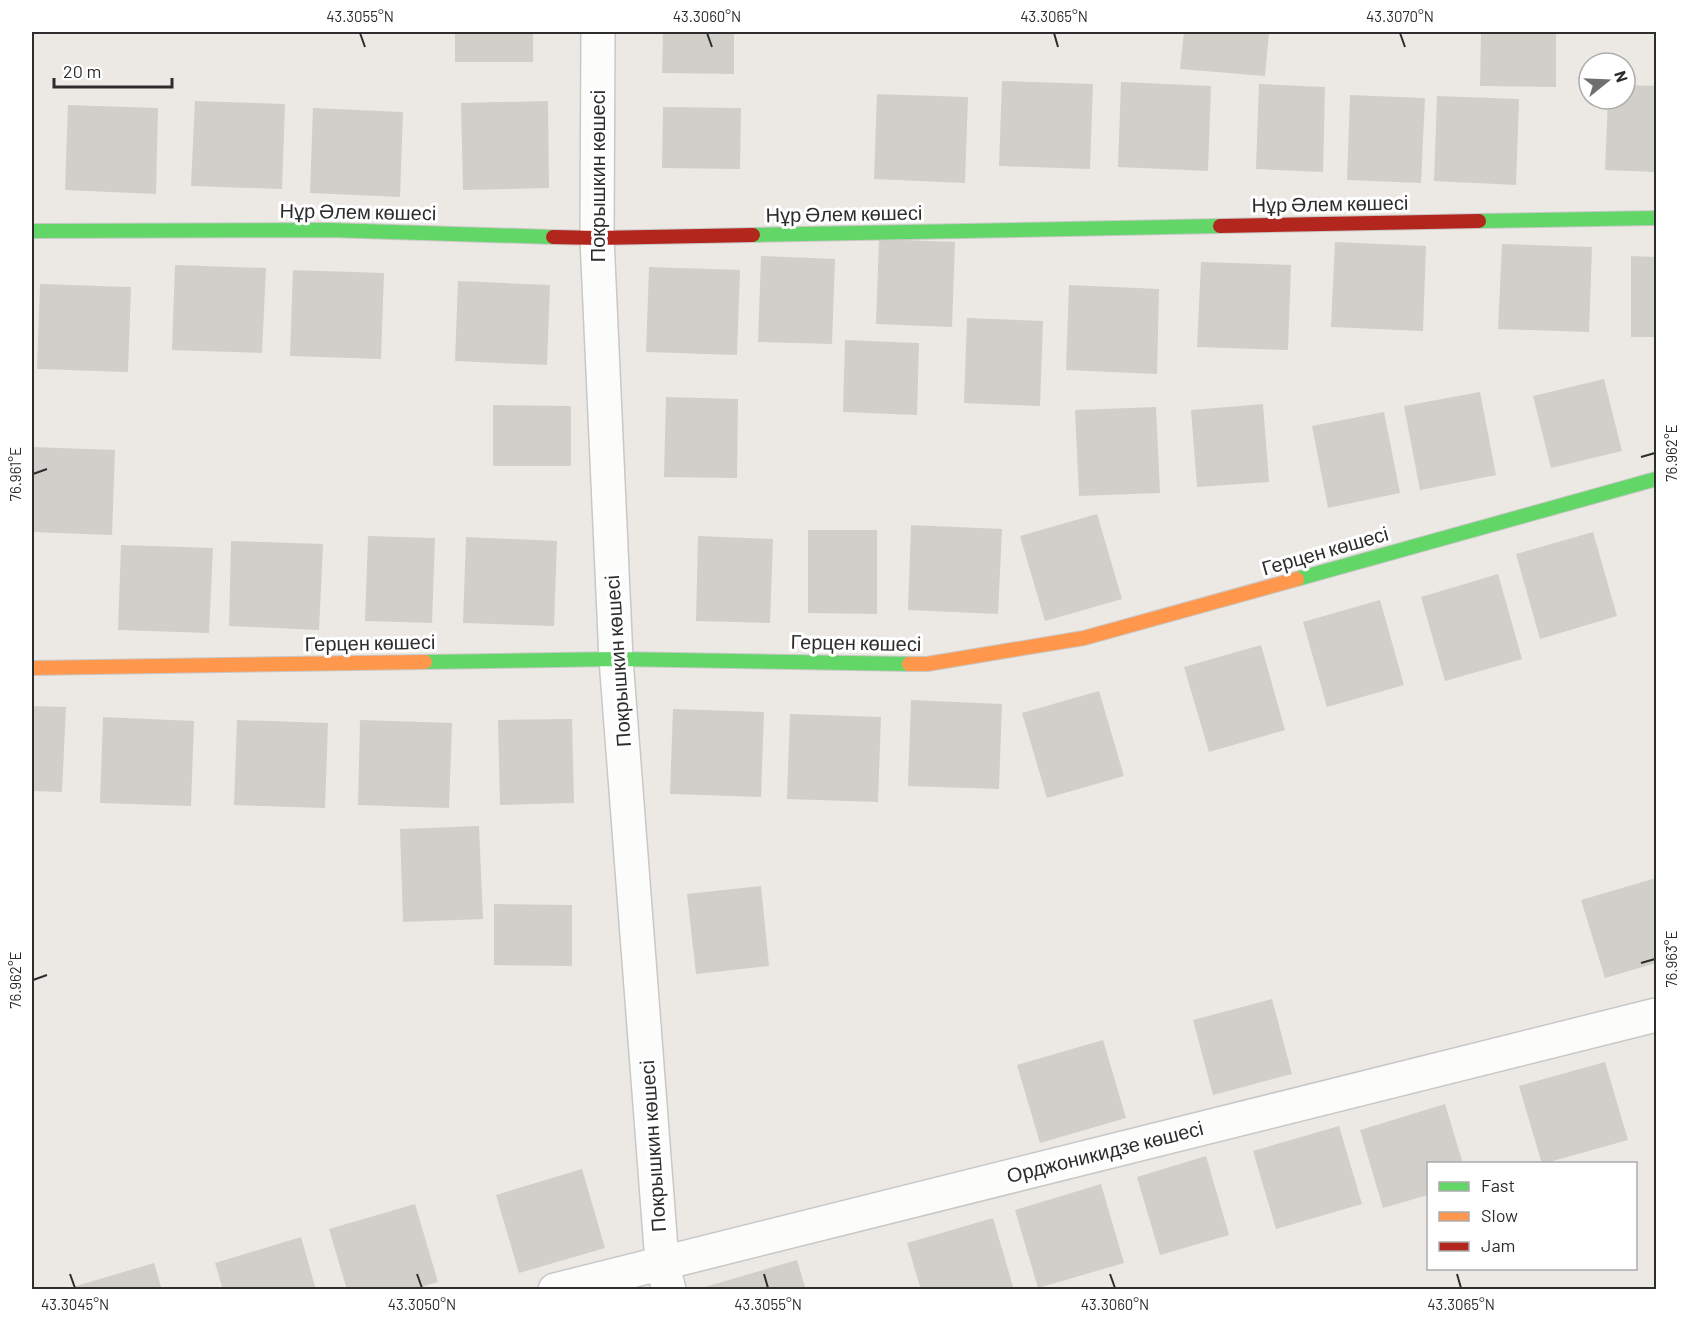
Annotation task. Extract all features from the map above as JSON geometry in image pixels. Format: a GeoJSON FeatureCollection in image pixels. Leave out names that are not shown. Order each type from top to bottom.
{"type":"FeatureCollection","features":[{"type":"Feature","properties":{"kind":"street","name":"Покрышкин көшесі"},"geometry":{"type":"LineString","coordinates":[[598,32],[597,238],[616,659],[665,1276]]}},
{"type":"Feature","properties":{"kind":"street","name":"Нұр Әлем көшесі"},"geometry":{"type":"LineString","coordinates":[[32,231],[329,230],[597,238],[1656,218]]}},
{"type":"Feature","properties":{"kind":"street","name":"Герцен көшесі"},"geometry":{"type":"LineString","coordinates":[[32,668],[616,659],[927,664],[1084,638],[1656,479]]}},
{"type":"Feature","properties":{"kind":"street","name":"Орджоникидзе көшесі"},"geometry":{"type":"LineString","coordinates":[[555,1290],[665,1276],[1656,1015]]}},
{"type":"Feature","properties":{"kind":"building"},"geometry":{"type":"Polygon","coordinates":[[[455,32],[533,32],[533,62],[455,62],[455,32]]]}},
{"type":"Feature","properties":{"kind":"building"},"geometry":{"type":"Polygon","coordinates":[[[663,32],[734,32],[734,74],[662,73],[663,32]]]}},
{"type":"Feature","properties":{"kind":"building"},"geometry":{"type":"Polygon","coordinates":[[[1184,32],[1269,32],[1265,76],[1180,69],[1184,32]]]}},
{"type":"Feature","properties":{"kind":"building"},"geometry":{"type":"Polygon","coordinates":[[[1481,32],[1556,32],[1556,87],[1480,86],[1481,32]]]}},
{"type":"Feature","properties":{"kind":"building"},"geometry":{"type":"Polygon","coordinates":[[[1002,81],[1093,84],[1090,169],[999,166],[1002,81]]]}},
{"type":"Feature","properties":{"kind":"building"},"geometry":{"type":"Polygon","coordinates":[[[1121,82],[1211,86],[1208,171],[1118,167],[1121,82]]]}},
{"type":"Feature","properties":{"kind":"building"},"geometry":{"type":"Polygon","coordinates":[[[1259,84],[1325,87],[1323,172],[1256,169],[1259,84]]]}},
{"type":"Feature","properties":{"kind":"building"},"geometry":{"type":"Polygon","coordinates":[[[1637,85],[1656,86],[1656,172],[1605,170],[1607,111],[1637,111],[1637,85]]]}},
{"type":"Feature","properties":{"kind":"building"},"geometry":{"type":"Polygon","coordinates":[[[877,94],[968,97],[965,183],[874,179],[877,94]]]}},
{"type":"Feature","properties":{"kind":"building"},"geometry":{"type":"Polygon","coordinates":[[[1350,95],[1425,98],[1421,183],[1347,180],[1350,95]]]}},
{"type":"Feature","properties":{"kind":"building"},"geometry":{"type":"Polygon","coordinates":[[[1437,96],[1519,99],[1516,185],[1434,181],[1437,96]]]}},
{"type":"Feature","properties":{"kind":"building"},"geometry":{"type":"Polygon","coordinates":[[[195,101],[285,104],[282,189],[191,186],[195,101]]]}},
{"type":"Feature","properties":{"kind":"building"},"geometry":{"type":"Polygon","coordinates":[[[548,101],[549,188],[463,190],[461,103],[548,101]]]}},
{"type":"Feature","properties":{"kind":"building"},"geometry":{"type":"Polygon","coordinates":[[[68,105],[158,108],[156,194],[65,190],[68,105]]]}},
{"type":"Feature","properties":{"kind":"building"},"geometry":{"type":"Polygon","coordinates":[[[663,107],[741,108],[740,169],[662,168],[663,107]]]}},
{"type":"Feature","properties":{"kind":"building"},"geometry":{"type":"Polygon","coordinates":[[[313,108],[403,112],[400,197],[310,193],[313,108]]]}},
{"type":"Feature","properties":{"kind":"building"},"geometry":{"type":"Polygon","coordinates":[[[879,239],[955,242],[952,327],[876,324],[879,239]]]}},
{"type":"Feature","properties":{"kind":"building"},"geometry":{"type":"Polygon","coordinates":[[[1335,242],[1426,246],[1423,331],[1331,327],[1335,242]]]}},
{"type":"Feature","properties":{"kind":"building"},"geometry":{"type":"Polygon","coordinates":[[[1502,244],[1592,247],[1589,332],[1498,329],[1502,244]]]}},
{"type":"Feature","properties":{"kind":"building"},"geometry":{"type":"Polygon","coordinates":[[[761,256],[835,259],[832,344],[758,342],[761,256]]]}},
{"type":"Feature","properties":{"kind":"building"},"geometry":{"type":"Polygon","coordinates":[[[1631,256],[1656,257],[1656,337],[1631,337],[1631,256]]]}},
{"type":"Feature","properties":{"kind":"building"},"geometry":{"type":"Polygon","coordinates":[[[1201,262],[1291,265],[1288,350],[1197,347],[1201,262]]]}},
{"type":"Feature","properties":{"kind":"building"},"geometry":{"type":"Polygon","coordinates":[[[175,265],[266,268],[262,353],[172,350],[175,265]]]}},
{"type":"Feature","properties":{"kind":"building"},"geometry":{"type":"Polygon","coordinates":[[[649,267],[740,270],[737,355],[646,352],[649,267]]]}},
{"type":"Feature","properties":{"kind":"building"},"geometry":{"type":"Polygon","coordinates":[[[293,270],[384,273],[381,359],[290,356],[293,270]]]}},
{"type":"Feature","properties":{"kind":"building"},"geometry":{"type":"Polygon","coordinates":[[[458,281],[550,285],[547,365],[455,361],[458,281]]]}},
{"type":"Feature","properties":{"kind":"building"},"geometry":{"type":"Polygon","coordinates":[[[40,284],[131,287],[128,372],[37,369],[40,284]]]}},
{"type":"Feature","properties":{"kind":"building"},"geometry":{"type":"Polygon","coordinates":[[[1069,285],[1159,289],[1157,374],[1066,370],[1069,285]]]}},
{"type":"Feature","properties":{"kind":"building"},"geometry":{"type":"Polygon","coordinates":[[[967,318],[1043,321],[1040,406],[964,403],[967,318]]]}},
{"type":"Feature","properties":{"kind":"building"},"geometry":{"type":"Polygon","coordinates":[[[845,340],[919,343],[917,415],[843,412],[845,340]]]}},
{"type":"Feature","properties":{"kind":"building"},"geometry":{"type":"Polygon","coordinates":[[[1604,379],[1622,451],[1551,468],[1533,396],[1604,379]]]}},
{"type":"Feature","properties":{"kind":"building"},"geometry":{"type":"Polygon","coordinates":[[[1480,392],[1496,475],[1420,490],[1404,406],[1480,392]]]}},
{"type":"Feature","properties":{"kind":"building"},"geometry":{"type":"Polygon","coordinates":[[[666,397],[738,399],[737,478],[664,477],[666,397]]]}},
{"type":"Feature","properties":{"kind":"building"},"geometry":{"type":"Polygon","coordinates":[[[1263,404],[1269,482],[1197,487],[1191,410],[1263,404]]]}},
{"type":"Feature","properties":{"kind":"building"},"geometry":{"type":"Polygon","coordinates":[[[493,405],[571,406],[571,466],[493,466],[493,405]]]}},
{"type":"Feature","properties":{"kind":"building"},"geometry":{"type":"Polygon","coordinates":[[[1156,407],[1160,493],[1079,496],[1075,410],[1156,407]]]}},
{"type":"Feature","properties":{"kind":"building"},"geometry":{"type":"Polygon","coordinates":[[[1384,412],[1400,493],[1328,508],[1312,426],[1384,412]]]}},
{"type":"Feature","properties":{"kind":"building"},"geometry":{"type":"Polygon","coordinates":[[[32,447],[115,450],[112,535],[32,532],[32,447]]]}},
{"type":"Feature","properties":{"kind":"building"},"geometry":{"type":"Polygon","coordinates":[[[1097,514],[1122,599],[1045,621],[1020,536],[1097,514]]]}},
{"type":"Feature","properties":{"kind":"building"},"geometry":{"type":"Polygon","coordinates":[[[911,525],[1002,529],[998,614],[908,610],[911,525]]]}},
{"type":"Feature","properties":{"kind":"building"},"geometry":{"type":"Polygon","coordinates":[[[808,530],[877,530],[877,614],[808,613],[808,530]]]}},
{"type":"Feature","properties":{"kind":"building"},"geometry":{"type":"Polygon","coordinates":[[[1593,532],[1617,616],[1540,639],[1516,554],[1593,532]]]}},
{"type":"Feature","properties":{"kind":"building"},"geometry":{"type":"Polygon","coordinates":[[[368,536],[435,538],[432,623],[365,621],[368,536]]]}},
{"type":"Feature","properties":{"kind":"building"},"geometry":{"type":"Polygon","coordinates":[[[698,536],[773,539],[770,623],[696,621],[698,536]]]}},
{"type":"Feature","properties":{"kind":"building"},"geometry":{"type":"Polygon","coordinates":[[[466,537],[557,541],[554,626],[463,623],[466,537]]]}},
{"type":"Feature","properties":{"kind":"building"},"geometry":{"type":"Polygon","coordinates":[[[231,541],[323,544],[319,630],[229,626],[231,541]]]}},
{"type":"Feature","properties":{"kind":"building"},"geometry":{"type":"Polygon","coordinates":[[[121,545],[213,548],[209,633],[118,630],[121,545]]]}},
{"type":"Feature","properties":{"kind":"building"},"geometry":{"type":"Polygon","coordinates":[[[1498,574],[1522,659],[1445,681],[1421,597],[1498,574]]]}},
{"type":"Feature","properties":{"kind":"building"},"geometry":{"type":"Polygon","coordinates":[[[1380,600],[1404,685],[1327,707],[1303,622],[1380,600]]]}},
{"type":"Feature","properties":{"kind":"building"},"geometry":{"type":"Polygon","coordinates":[[[1261,645],[1285,730],[1209,752],[1184,667],[1261,645]]]}},
{"type":"Feature","properties":{"kind":"building"},"geometry":{"type":"Polygon","coordinates":[[[1099,691],[1124,776],[1047,798],[1022,713],[1099,691]]]}},
{"type":"Feature","properties":{"kind":"building"},"geometry":{"type":"Polygon","coordinates":[[[911,700],[1002,704],[999,789],[908,786],[911,700]]]}},
{"type":"Feature","properties":{"kind":"building"},"geometry":{"type":"Polygon","coordinates":[[[32,706],[66,707],[62,792],[32,791],[32,706]]]}},
{"type":"Feature","properties":{"kind":"building"},"geometry":{"type":"Polygon","coordinates":[[[673,709],[764,712],[761,797],[670,794],[673,709]]]}},
{"type":"Feature","properties":{"kind":"building"},"geometry":{"type":"Polygon","coordinates":[[[790,714],[881,717],[878,802],[787,799],[790,714]]]}},
{"type":"Feature","properties":{"kind":"building"},"geometry":{"type":"Polygon","coordinates":[[[103,717],[194,721],[191,806],[100,803],[103,717]]]}},
{"type":"Feature","properties":{"kind":"building"},"geometry":{"type":"Polygon","coordinates":[[[572,719],[574,803],[500,805],[498,720],[572,719]]]}},
{"type":"Feature","properties":{"kind":"building"},"geometry":{"type":"Polygon","coordinates":[[[237,720],[328,723],[325,808],[234,805],[237,720]]]}},
{"type":"Feature","properties":{"kind":"building"},"geometry":{"type":"Polygon","coordinates":[[[360,720],[452,723],[449,808],[358,805],[360,720]]]}},
{"type":"Feature","properties":{"kind":"building"},"geometry":{"type":"Polygon","coordinates":[[[479,826],[483,919],[403,922],[400,829],[479,826]]]}},
{"type":"Feature","properties":{"kind":"building"},"geometry":{"type":"Polygon","coordinates":[[[1656,878],[1656,963],[1605,978],[1581,900],[1656,878]]]}},
{"type":"Feature","properties":{"kind":"building"},"geometry":{"type":"Polygon","coordinates":[[[761,886],[769,966],[696,974],[687,894],[761,886]]]}},
{"type":"Feature","properties":{"kind":"building"},"geometry":{"type":"Polygon","coordinates":[[[494,904],[572,905],[572,966],[494,965],[494,904]]]}},
{"type":"Feature","properties":{"kind":"building"},"geometry":{"type":"Polygon","coordinates":[[[1272,999],[1292,1074],[1213,1095],[1193,1020],[1272,999]]]}},
{"type":"Feature","properties":{"kind":"building"},"geometry":{"type":"Polygon","coordinates":[[[1103,1040],[1126,1118],[1040,1143],[1017,1065],[1103,1040]]]}},
{"type":"Feature","properties":{"kind":"building"},"geometry":{"type":"Polygon","coordinates":[[[1605,1062],[1628,1140],[1549,1162],[1541,1162],[1519,1086],[1605,1062]]]}},
{"type":"Feature","properties":{"kind":"building"},"geometry":{"type":"Polygon","coordinates":[[[1445,1104],[1462,1162],[1427,1162],[1427,1195],[1383,1208],[1360,1130],[1445,1104]]]}},
{"type":"Feature","properties":{"kind":"building"},"geometry":{"type":"Polygon","coordinates":[[[1339,1126],[1362,1204],[1276,1229],[1253,1151],[1339,1126]]]}},
{"type":"Feature","properties":{"kind":"building"},"geometry":{"type":"Polygon","coordinates":[[[1206,1156],[1229,1235],[1160,1255],[1137,1177],[1206,1156]]]}},
{"type":"Feature","properties":{"kind":"building"},"geometry":{"type":"Polygon","coordinates":[[[582,1169],[605,1248],[519,1273],[496,1195],[582,1169]]]}},
{"type":"Feature","properties":{"kind":"building"},"geometry":{"type":"Polygon","coordinates":[[[1101,1184],[1124,1263],[1038,1288],[1015,1210],[1101,1184]]]}},
{"type":"Feature","properties":{"kind":"building"},"geometry":{"type":"Polygon","coordinates":[[[415,1204],[438,1282],[412,1290],[347,1290],[329,1229],[415,1204]]]}},
{"type":"Feature","properties":{"kind":"building"},"geometry":{"type":"Polygon","coordinates":[[[993,1218],[1014,1290],[921,1290],[907,1243],[993,1218]]]}},
{"type":"Feature","properties":{"kind":"building"},"geometry":{"type":"Polygon","coordinates":[[[301,1237],[316,1290],[223,1290],[215,1263],[301,1237]]]}},
{"type":"Feature","properties":{"kind":"building"},"geometry":{"type":"Polygon","coordinates":[[[797,1260],[806,1290],[698,1290],[698,1289],[797,1260]]]}},
{"type":"Feature","properties":{"kind":"building"},"geometry":{"type":"Polygon","coordinates":[[[154,1263],[162,1290],[66,1290],[66,1289],[154,1263]]]}},
{"type":"Feature","properties":{"kind":"traffic: fast"},"geometry":{"type":"LineString","coordinates":[[1479,221],[1656,218]]}},
{"type":"Feature","properties":{"kind":"traffic: fast"},"geometry":{"type":"LineString","coordinates":[[753,235],[1220,226]]}},
{"type":"Feature","properties":{"kind":"traffic: fast"},"geometry":{"type":"LineString","coordinates":[[32,231],[329,230],[553,237]]}},
{"type":"Feature","properties":{"kind":"traffic: fast"},"geometry":{"type":"LineString","coordinates":[[1297,579],[1656,479]]}},
{"type":"Feature","properties":{"kind":"traffic: fast"},"geometry":{"type":"LineString","coordinates":[[425,662],[616,659],[909,664]]}},
{"type":"Feature","properties":{"kind":"traffic: slow"},"geometry":{"type":"LineString","coordinates":[[909,664],[927,664],[1084,638],[1297,579]]}},
{"type":"Feature","properties":{"kind":"traffic: slow"},"geometry":{"type":"LineString","coordinates":[[32,668],[425,662]]}},
{"type":"Feature","properties":{"kind":"traffic: jam"},"geometry":{"type":"LineString","coordinates":[[1220,226],[1479,221]]}},
{"type":"Feature","properties":{"kind":"traffic: jam"},"geometry":{"type":"LineString","coordinates":[[553,237],[753,235]]}}]}
